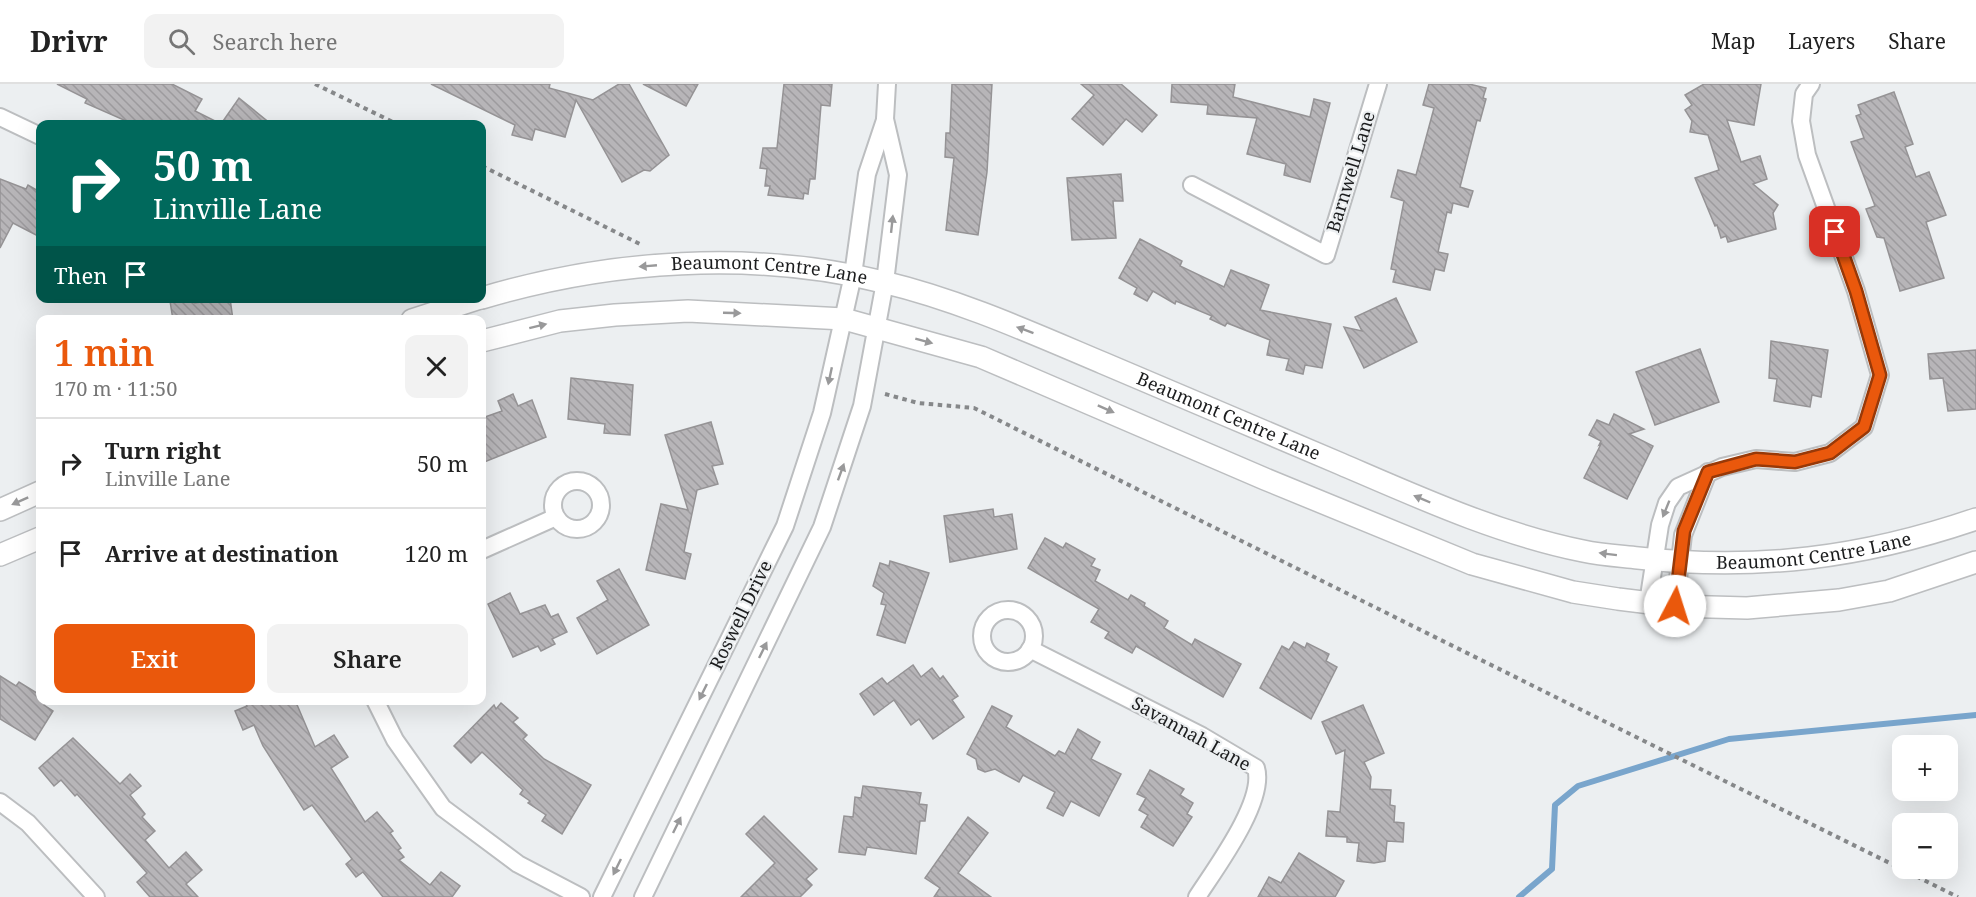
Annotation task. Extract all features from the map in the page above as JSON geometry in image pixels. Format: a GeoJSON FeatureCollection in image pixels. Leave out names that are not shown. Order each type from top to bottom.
{"type":"FeatureCollection","features":[{"type":"Feature","properties":{"kind":"street"},"geometry":{"type":"LineString","coordinates":[[885,119],[887,84]]}},
{"type":"Feature","properties":{"kind":"street","name":"Barnwell Lane"},"geometry":{"type":"LineString","coordinates":[[1192,185],[1326,255],[1378,84]]}},
{"type":"Feature","properties":{"kind":"street"},"geometry":{"type":"LineString","coordinates":[[1648,603],[1653,559],[1667,503],[1678,487],[1708,472],[1756,459],[1795,462],[1830,453],[1864,427],[1880,375],[1856,291],[1807,155],[1801,121],[1804,94],[1811,84]]}},
{"type":"Feature","properties":{"kind":"street"},"geometry":{"type":"LineString","coordinates":[[0,117],[36,134]]}},
{"type":"Feature","properties":{"kind":"street","name":"Roswell Drive"},"geometry":{"type":"LineString","coordinates":[[602,897],[785,526],[822,413],[853,275],[867,174],[885,119]]}},
{"type":"Feature","properties":{"kind":"street","name":"Roswell Drive"},"geometry":{"type":"LineString","coordinates":[[643,897],[822,527],[862,406],[885,282],[898,176],[885,119]]}},
{"type":"Feature","properties":{"kind":"street","name":"Beaumont Centre Lane"},"geometry":{"type":"LineString","coordinates":[[486,297],[580,273],[650,265],[722,263],[853,275],[885,282],[941,299],[1040,336],[1483,522],[1586,552],[1679,562],[1746,565],[1798,561],[1866,551],[1925,537],[1976,519]]}},
{"type":"Feature","properties":{"kind":"street","name":"Beaumont Centre Lane"},"geometry":{"type":"LineString","coordinates":[[428,315],[465,303]]}},
{"type":"Feature","properties":{"kind":"street"},"geometry":{"type":"LineString","coordinates":[[486,340],[560,321],[615,315],[688,311],[844,319],[991,361],[1265,479],[1472,564],[1573,592],[1675,606],[1748,608],[1839,600],[1889,591],[1976,562]]}},
{"type":"Feature","properties":{"kind":"street"},"geometry":{"type":"LineString","coordinates":[[1675,606],[1679,562],[1686,524],[1708,472]]}},
{"type":"Feature","properties":{"kind":"street"},"geometry":{"type":"LineString","coordinates":[[0,510],[36,494]]}},
{"type":"Feature","properties":{"kind":"street"},"geometry":{"type":"LineString","coordinates":[[486,548],[556,517]]}},
{"type":"Feature","properties":{"kind":"street"},"geometry":{"type":"LineString","coordinates":[[0,555],[36,540]]}},
{"type":"Feature","properties":{"kind":"street","name":"Savannah Lane"},"geometry":{"type":"LineString","coordinates":[[1030,650],[1202,736],[1256,768],[1259,777],[1255,795],[1223,857],[1197,897]]}},
{"type":"Feature","properties":{"kind":"street"},"geometry":{"type":"LineString","coordinates":[[378,705],[395,740],[443,808],[518,864],[581,897]]}},
{"type":"Feature","properties":{"kind":"street"},"geometry":{"type":"LineString","coordinates":[[0,802],[28,823],[96,897]]}},
{"type":"Feature","properties":{"kind":"path"},"geometry":{"type":"LineString","coordinates":[[315,84],[389,120]]}},
{"type":"Feature","properties":{"kind":"path"},"geometry":{"type":"LineString","coordinates":[[486,168],[641,245],[653,245]]}},
{"type":"Feature","properties":{"kind":"path"},"geometry":{"type":"LineString","coordinates":[[885,394],[918,403],[974,408],[1958,897]]}},
{"type":"Feature","properties":{"kind":"building"},"geometry":{"type":"Polygon","coordinates":[[[57,84],[172,84],[202,99],[195,111],[213,120],[124,120],[85,103],[87,99],[57,84]]]}},
{"type":"Feature","properties":{"kind":"building"},"geometry":{"type":"Polygon","coordinates":[[[431,84],[550,84],[549,88],[593,100],[619,84],[629,84],[669,155],[650,171],[644,170],[622,182],[576,100],[565,137],[535,129],[532,140],[512,135],[515,125],[431,84]]]}},
{"type":"Feature","properties":{"kind":"building"},"geometry":{"type":"Polygon","coordinates":[[[643,84],[698,84],[686,106],[643,84]]]}},
{"type":"Feature","properties":{"kind":"building"},"geometry":{"type":"Polygon","coordinates":[[[784,84],[832,84],[830,106],[821,105],[815,179],[810,179],[808,194],[804,193],[803,199],[768,195],[770,186],[765,186],[767,169],[760,168],[763,148],[777,148],[784,84]]]}},
{"type":"Feature","properties":{"kind":"building"},"geometry":{"type":"Polygon","coordinates":[[[952,84],[992,84],[987,172],[978,235],[946,230],[954,158],[945,157],[946,133],[950,133],[952,84]]]}},
{"type":"Feature","properties":{"kind":"building"},"geometry":{"type":"Polygon","coordinates":[[[1081,84],[1121,84],[1157,115],[1142,132],[1126,119],[1103,145],[1072,119],[1094,95],[1081,84]]]}},
{"type":"Feature","properties":{"kind":"building"},"geometry":{"type":"Polygon","coordinates":[[[1172,84],[1235,84],[1233,97],[1310,117],[1314,99],[1330,103],[1310,182],[1284,175],[1286,164],[1247,154],[1257,118],[1207,114],[1208,105],[1171,102],[1172,84]]]}},
{"type":"Feature","properties":{"kind":"building"},"geometry":{"type":"Polygon","coordinates":[[[1429,84],[1469,84],[1486,88],[1483,98],[1486,99],[1480,121],[1477,120],[1460,187],[1473,191],[1468,207],[1453,203],[1451,213],[1447,212],[1438,252],[1448,254],[1444,271],[1435,269],[1430,290],[1393,282],[1396,270],[1391,269],[1404,201],[1391,197],[1398,170],[1416,175],[1434,108],[1423,105],[1429,84]]]}},
{"type":"Feature","properties":{"kind":"building"},"geometry":{"type":"Polygon","coordinates":[[[1704,84],[1761,84],[1754,125],[1727,120],[1741,162],[1760,156],[1767,179],[1753,184],[1778,205],[1773,213],[1776,229],[1728,242],[1726,236],[1721,238],[1717,225],[1715,226],[1695,178],[1719,170],[1708,135],[1690,132],[1692,121],[1685,110],[1692,105],[1685,95],[1704,84]]]}},
{"type":"Feature","properties":{"kind":"building"},"geometry":{"type":"Polygon","coordinates":[[[1894,92],[1913,144],[1905,147],[1916,177],[1929,172],[1946,215],[1926,222],[1944,278],[1900,291],[1884,238],[1877,237],[1866,209],[1875,206],[1851,142],[1864,138],[1856,116],[1861,114],[1858,105],[1894,92]]]}},
{"type":"Feature","properties":{"kind":"building"},"geometry":{"type":"Polygon","coordinates":[[[239,98],[266,120],[224,120],[239,98]]]}},
{"type":"Feature","properties":{"kind":"building"},"geometry":{"type":"Polygon","coordinates":[[[1121,174],[1123,201],[1113,201],[1116,238],[1072,240],[1067,178],[1121,174]]]}},
{"type":"Feature","properties":{"kind":"building"},"geometry":{"type":"Polygon","coordinates":[[[0,179],[26,189],[28,185],[36,190],[36,235],[13,223],[0,248],[0,179]]]}},
{"type":"Feature","properties":{"kind":"building"},"geometry":{"type":"Polygon","coordinates":[[[1140,239],[1182,261],[1180,266],[1224,287],[1231,270],[1269,285],[1260,310],[1331,324],[1322,368],[1305,365],[1303,374],[1286,370],[1289,359],[1267,355],[1270,340],[1227,323],[1225,326],[1210,319],[1212,316],[1176,301],[1175,304],[1153,291],[1147,301],[1134,294],[1137,288],[1119,278],[1140,239]]]}},
{"type":"Feature","properties":{"kind":"building"},"geometry":{"type":"Polygon","coordinates":[[[1396,298],[1417,342],[1364,368],[1344,327],[1362,331],[1355,317],[1396,298]]]}},
{"type":"Feature","properties":{"kind":"building"},"geometry":{"type":"Polygon","coordinates":[[[170,303],[231,303],[232,315],[172,315],[170,303]]]}},
{"type":"Feature","properties":{"kind":"building"},"geometry":{"type":"Polygon","coordinates":[[[1771,341],[1828,350],[1821,397],[1812,395],[1810,407],[1774,401],[1777,379],[1769,378],[1771,341]]]}},
{"type":"Feature","properties":{"kind":"building"},"geometry":{"type":"Polygon","coordinates":[[[1700,349],[1719,402],[1655,425],[1636,372],[1700,349]]]}},
{"type":"Feature","properties":{"kind":"building"},"geometry":{"type":"Polygon","coordinates":[[[1976,350],[1976,409],[1948,411],[1943,378],[1930,379],[1928,354],[1976,350]]]}},
{"type":"Feature","properties":{"kind":"building"},"geometry":{"type":"Polygon","coordinates":[[[571,378],[633,385],[630,435],[604,433],[605,424],[568,419],[571,378]]]}},
{"type":"Feature","properties":{"kind":"building"},"geometry":{"type":"Polygon","coordinates":[[[513,394],[518,406],[532,400],[546,437],[486,461],[486,417],[502,411],[498,401],[513,394]]]}},
{"type":"Feature","properties":{"kind":"building"},"geometry":{"type":"Polygon","coordinates":[[[1614,414],[1644,429],[1629,434],[1653,446],[1627,499],[1584,478],[1601,444],[1599,445],[1601,441],[1589,435],[1597,420],[1609,425],[1614,414]]]}},
{"type":"Feature","properties":{"kind":"building"},"geometry":{"type":"Polygon","coordinates":[[[711,422],[723,464],[712,466],[718,484],[697,490],[684,552],[691,554],[685,579],[646,570],[661,504],[688,510],[665,435],[711,422]]]}},
{"type":"Feature","properties":{"kind":"building"},"geometry":{"type":"Polygon","coordinates":[[[993,509],[994,517],[1012,514],[1017,549],[950,562],[944,516],[993,509]]]}},
{"type":"Feature","properties":{"kind":"building"},"geometry":{"type":"Polygon","coordinates":[[[1045,538],[1063,548],[1066,543],[1095,559],[1091,566],[1100,570],[1095,581],[1128,600],[1131,595],[1145,603],[1144,606],[1168,621],[1164,628],[1192,645],[1195,639],[1241,664],[1223,697],[1136,646],[1132,653],[1105,638],[1109,632],[1091,622],[1099,609],[1028,568],[1045,538]]]}},
{"type":"Feature","properties":{"kind":"building"},"geometry":{"type":"Polygon","coordinates":[[[890,561],[929,573],[905,643],[877,635],[886,605],[881,604],[884,593],[873,586],[880,563],[889,566],[890,561]]]}},
{"type":"Feature","properties":{"kind":"building"},"geometry":{"type":"Polygon","coordinates":[[[619,569],[649,625],[597,654],[577,618],[608,600],[597,581],[619,569]]]}},
{"type":"Feature","properties":{"kind":"building"},"geometry":{"type":"Polygon","coordinates":[[[510,593],[520,614],[545,605],[551,617],[558,614],[567,632],[552,639],[555,644],[541,651],[538,646],[513,657],[488,604],[510,593]]]}},
{"type":"Feature","properties":{"kind":"building"},"geometry":{"type":"Polygon","coordinates":[[[1294,642],[1305,648],[1307,643],[1329,654],[1326,661],[1337,667],[1311,719],[1260,688],[1282,646],[1289,650],[1294,642]]]}},
{"type":"Feature","properties":{"kind":"building"},"geometry":{"type":"Polygon","coordinates":[[[913,665],[921,677],[932,668],[940,679],[943,676],[958,696],[952,700],[964,717],[933,739],[919,719],[911,725],[894,700],[874,715],[860,694],[882,678],[887,684],[913,665]]]}},
{"type":"Feature","properties":{"kind":"building"},"geometry":{"type":"Polygon","coordinates":[[[0,676],[16,686],[19,682],[36,693],[36,705],[44,705],[53,711],[35,740],[0,719],[0,676]]]}},
{"type":"Feature","properties":{"kind":"building"},"geometry":{"type":"Polygon","coordinates":[[[501,703],[518,718],[513,722],[527,735],[523,739],[544,759],[591,785],[562,834],[542,821],[546,815],[528,803],[530,801],[520,794],[523,790],[482,752],[471,763],[454,746],[494,705],[496,709],[501,703]]]}},
{"type":"Feature","properties":{"kind":"building"},"geometry":{"type":"Polygon","coordinates":[[[297,705],[315,747],[334,735],[348,757],[331,768],[365,822],[377,812],[393,831],[390,833],[401,848],[398,850],[404,857],[399,860],[430,885],[441,872],[460,886],[452,897],[383,897],[363,872],[356,877],[346,864],[352,859],[312,805],[304,810],[263,746],[254,725],[243,730],[235,711],[247,706],[297,705]]]}},
{"type":"Feature","properties":{"kind":"building"},"geometry":{"type":"Polygon","coordinates":[[[1363,705],[1384,753],[1364,762],[1371,777],[1370,789],[1391,790],[1390,805],[1395,806],[1394,822],[1404,823],[1403,842],[1387,841],[1385,861],[1374,863],[1357,861],[1359,843],[1347,842],[1347,837],[1326,836],[1328,811],[1340,812],[1345,750],[1336,754],[1322,722],[1363,705]]]}},
{"type":"Feature","properties":{"kind":"building"},"geometry":{"type":"Polygon","coordinates":[[[992,706],[1012,716],[1006,727],[1055,756],[1059,751],[1065,754],[1078,729],[1100,742],[1091,759],[1121,774],[1099,816],[1071,801],[1063,816],[1047,808],[1055,792],[1023,775],[1019,782],[995,769],[985,772],[978,769],[976,759],[967,754],[992,706]]]}},
{"type":"Feature","properties":{"kind":"building"},"geometry":{"type":"Polygon","coordinates":[[[73,738],[120,784],[130,774],[141,786],[130,795],[145,814],[142,817],[155,831],[145,840],[169,868],[186,852],[202,870],[186,884],[198,897],[150,897],[137,882],[147,873],[77,794],[75,796],[61,780],[54,786],[39,768],[73,738]]]}},
{"type":"Feature","properties":{"kind":"building"},"geometry":{"type":"Polygon","coordinates":[[[1150,770],[1184,789],[1180,795],[1193,803],[1187,814],[1192,817],[1173,846],[1141,827],[1148,815],[1139,810],[1146,798],[1137,794],[1150,770]]]}},
{"type":"Feature","properties":{"kind":"building"},"geometry":{"type":"Polygon","coordinates":[[[863,786],[921,793],[919,804],[927,805],[925,821],[920,821],[916,854],[867,847],[865,855],[839,852],[844,816],[853,817],[855,797],[861,798],[863,786]]]}},
{"type":"Feature","properties":{"kind":"building"},"geometry":{"type":"Polygon","coordinates":[[[764,816],[817,869],[806,879],[812,885],[800,897],[741,897],[775,863],[746,834],[764,816]]]}},
{"type":"Feature","properties":{"kind":"building"},"geometry":{"type":"Polygon","coordinates":[[[968,817],[988,833],[958,873],[991,897],[934,897],[940,888],[925,878],[968,817]]]}},
{"type":"Feature","properties":{"kind":"building"},"geometry":{"type":"Polygon","coordinates":[[[1299,853],[1344,881],[1335,897],[1258,897],[1269,877],[1281,883],[1299,853]]]}},
{"type":"Feature","properties":{"kind":"waterway"},"geometry":{"type":"LineString","coordinates":[[1519,897],[1552,869],[1555,805],[1578,786],[1729,739],[1976,715]]}},
{"type":"Feature","properties":{"kind":"route"},"geometry":{"type":"LineString","coordinates":[[1675,606],[1684,531],[1708,472],[1756,459],[1795,462],[1830,453],[1864,427],[1880,375],[1856,291],[1835,232]]}}]}
